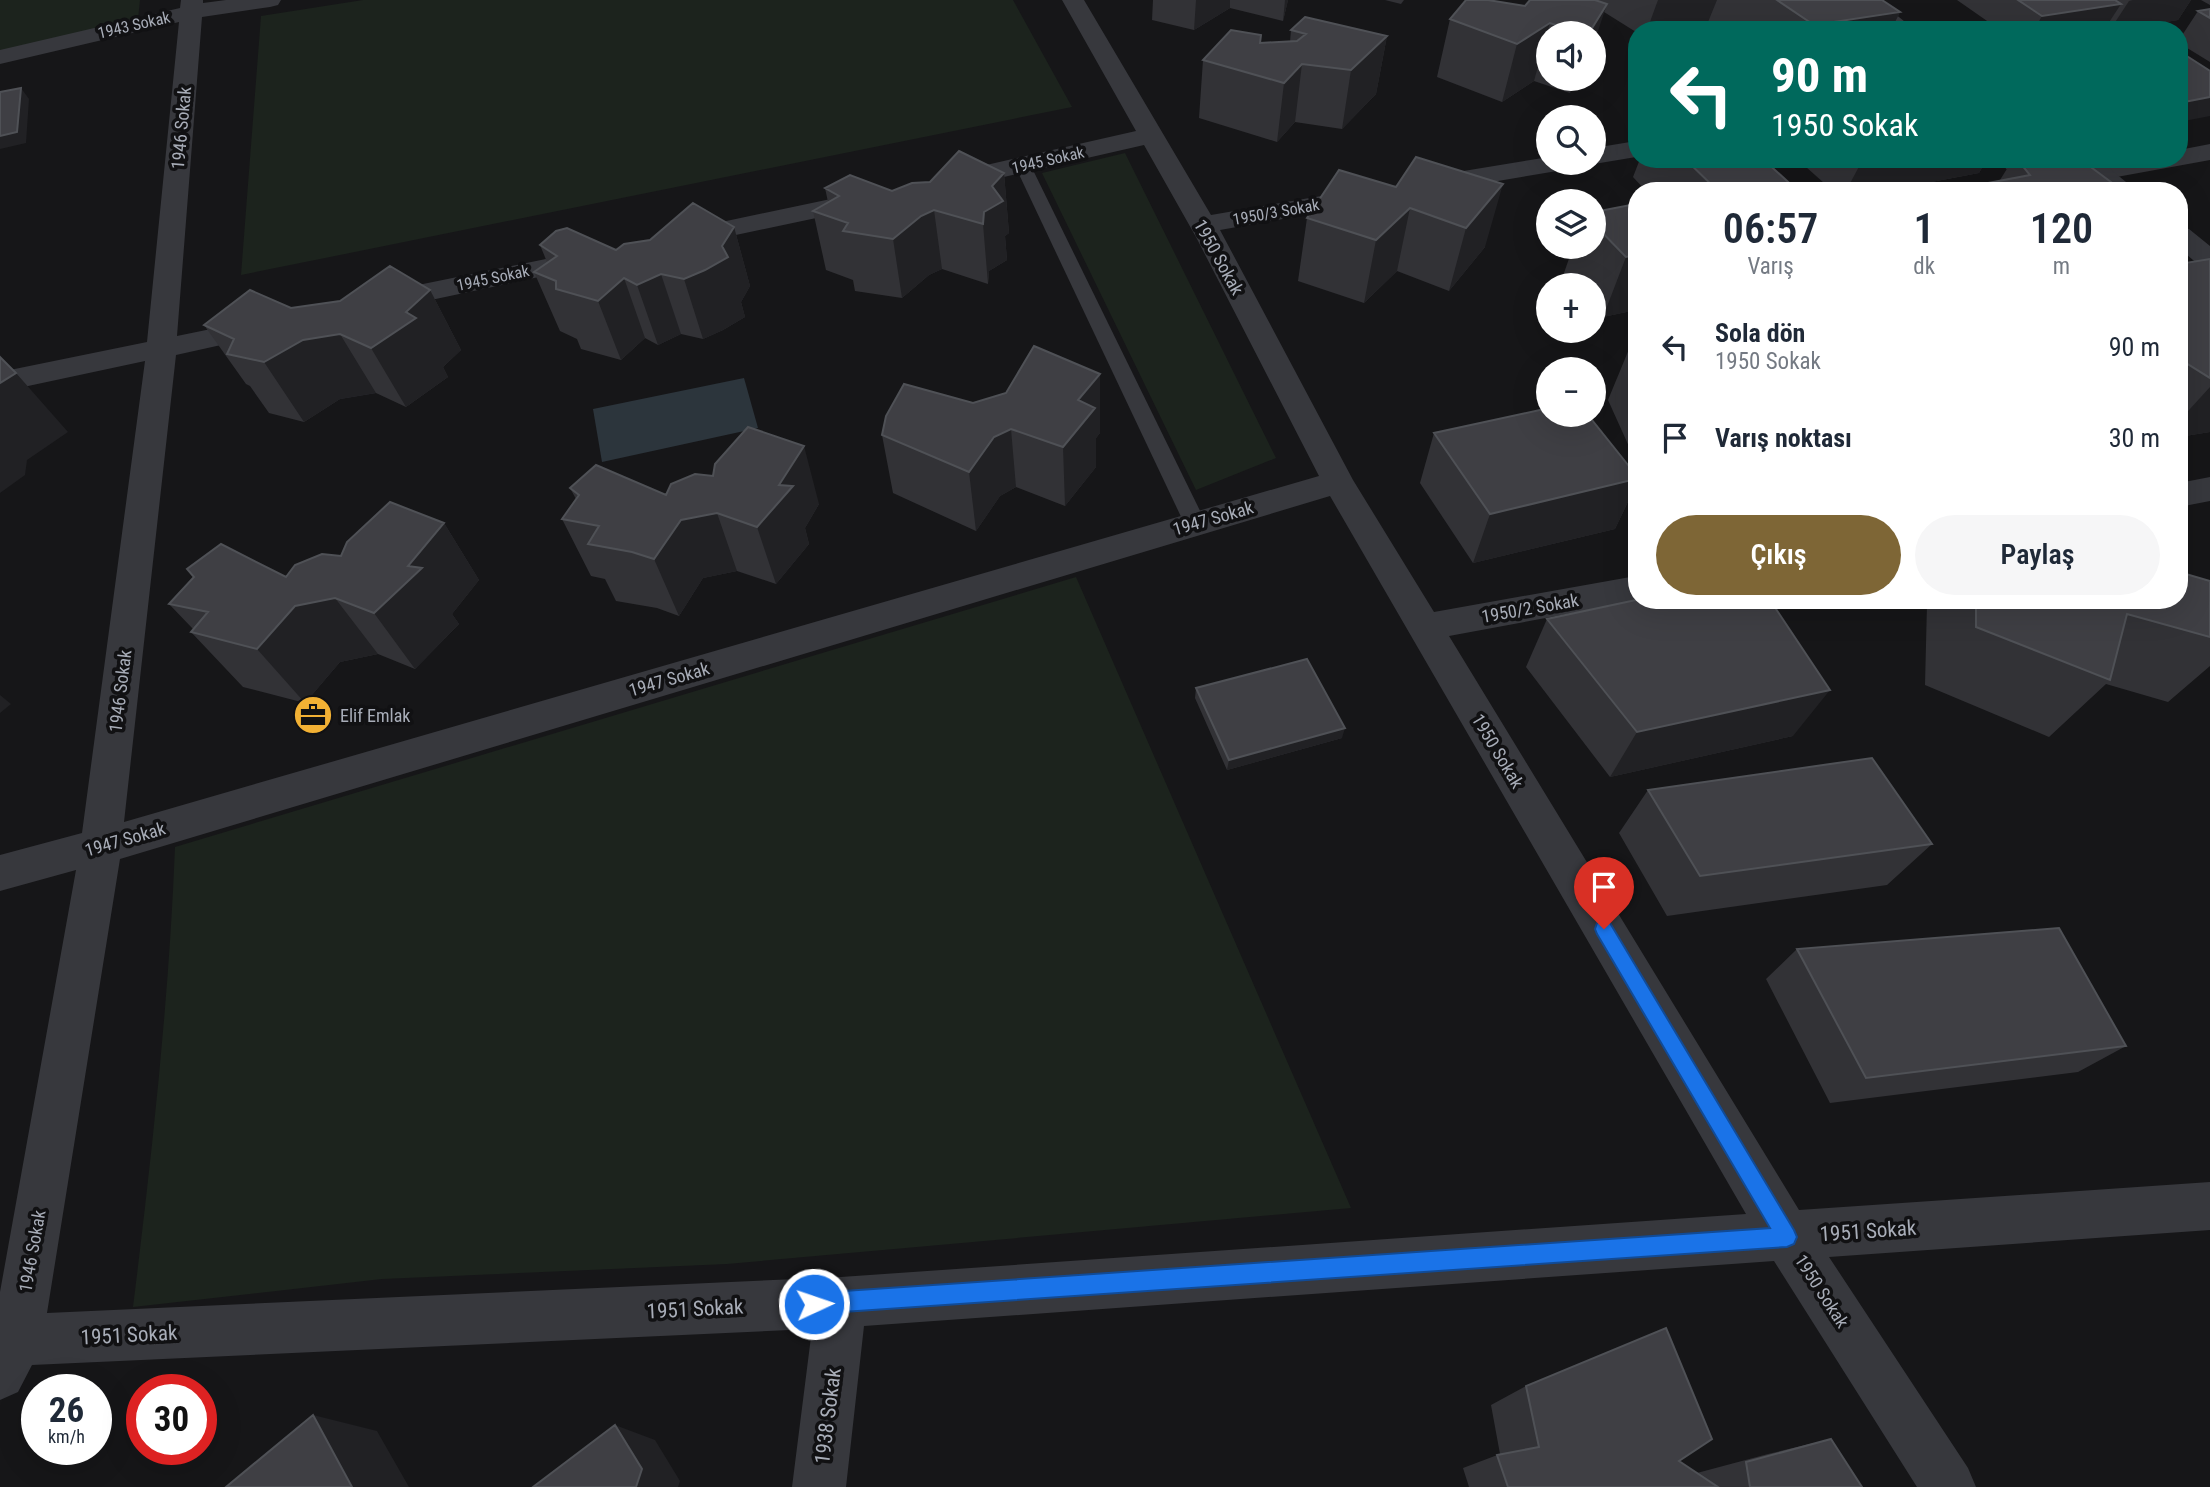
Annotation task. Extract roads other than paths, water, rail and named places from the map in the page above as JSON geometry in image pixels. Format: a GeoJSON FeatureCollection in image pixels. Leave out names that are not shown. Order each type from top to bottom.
{"type":"FeatureCollection","features":[{"type":"Feature","properties":{"kind":"street","name":"1943 Sokak"},"geometry":{"type":"LineString","coordinates":[[0,57],[191,6],[270,0]]}},
{"type":"Feature","properties":{"kind":"street","name":"1950 Sokak"},"geometry":{"type":"LineString","coordinates":[[1073,0],[1210,237],[1338,482],[1787,1237],[1948,1487]]}},
{"type":"Feature","properties":{"kind":"street"},"geometry":{"type":"LineString","coordinates":[[1864,0],[1892,21]]}},
{"type":"Feature","properties":{"kind":"street","name":"1946 Sokak"},"geometry":{"type":"LineString","coordinates":[[9,1357],[101,847],[161,349],[191,6]]}},
{"type":"Feature","properties":{"kind":"street","name":"1945 Sokak"},"geometry":{"type":"LineString","coordinates":[[657,244],[1023,166],[1150,136]]}},
{"type":"Feature","properties":{"kind":"street"},"geometry":{"type":"LineString","coordinates":[[1606,154],[1628,150]]}},
{"type":"Feature","properties":{"kind":"street"},"geometry":{"type":"LineString","coordinates":[[2188,156],[2210,152]]}},
{"type":"Feature","properties":{"kind":"street","name":"1950/3 Sokak"},"geometry":{"type":"LineString","coordinates":[[1201,225],[1536,167]]}},
{"type":"Feature","properties":{"kind":"street"},"geometry":{"type":"LineString","coordinates":[[2020,168],[2037,182]]}},
{"type":"Feature","properties":{"kind":"street"},"geometry":{"type":"LineString","coordinates":[[2094,168],[2112,182]]}},
{"type":"Feature","properties":{"kind":"street"},"geometry":{"type":"LineString","coordinates":[[2188,242],[2210,260]]}},
{"type":"Feature","properties":{"kind":"street","name":"1945 Sokak"},"geometry":{"type":"LineString","coordinates":[[359,307],[617,252]]}},
{"type":"Feature","properties":{"kind":"street"},"geometry":{"type":"LineString","coordinates":[[0,382],[291,321]]}},
{"type":"Feature","properties":{"kind":"street","name":"1947 Sokak"},"geometry":{"type":"LineString","coordinates":[[0,873],[101,847],[1338,482]]}},
{"type":"Feature","properties":{"kind":"street"},"geometry":{"type":"LineString","coordinates":[[2188,493],[2210,489]]}},
{"type":"Feature","properties":{"kind":"street","name":"1950/2 Sokak"},"geometry":{"type":"LineString","coordinates":[[1424,626],[1628,590]]}},
{"type":"Feature","properties":{"kind":"street","name":"1951 Sokak"},"geometry":{"type":"LineString","coordinates":[[9,1357],[2210,1206]]}},
{"type":"Feature","properties":{"kind":"street","name":"1938 Sokak"},"geometry":{"type":"LineString","coordinates":[[819,1487],[841,1302]]}},
{"type":"Feature","properties":{"kind":"lane"},"geometry":{"type":"LineString","coordinates":[[1023,166],[1195,523]]}},
{"type":"Feature","properties":{"kind":"place","name":"Elif Emlak"},"geometry":{"type":"Point","coordinates":[313,715]}}]}
